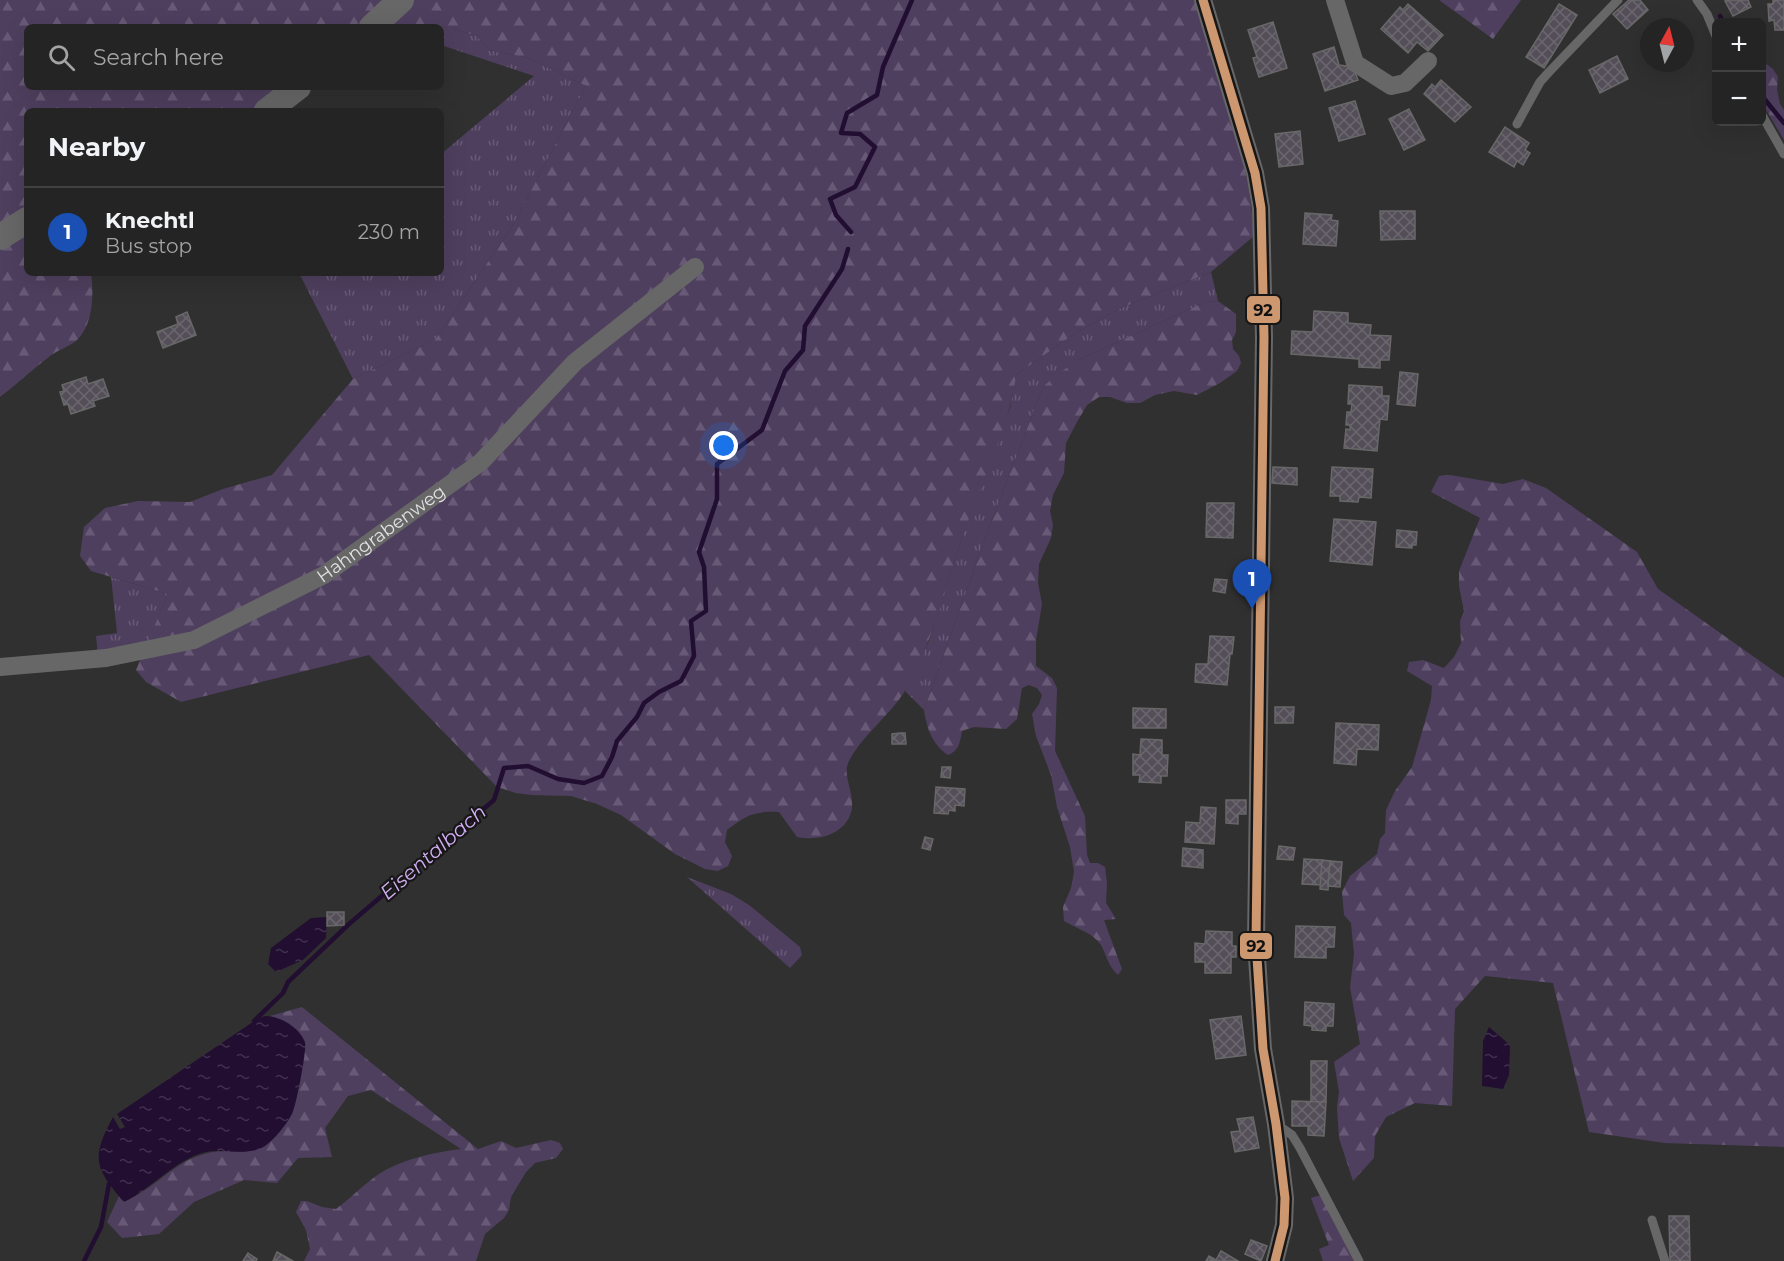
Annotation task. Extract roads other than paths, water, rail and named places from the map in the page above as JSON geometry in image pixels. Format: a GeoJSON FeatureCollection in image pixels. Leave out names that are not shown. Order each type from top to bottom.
{"type":"FeatureCollection","features":[{"type":"Feature","properties":{"kind":"street"},"geometry":{"type":"LineString","coordinates":[[375,24],[401,0]]}},
{"type":"Feature","properties":{"kind":"street"},"geometry":{"type":"LineString","coordinates":[[1203,0],[1252,162],[1261,208],[1264,337],[1256,942],[1263,1048],[1276,1124],[1285,1212],[1277,1260]]}},
{"type":"Feature","properties":{"kind":"street"},"geometry":{"type":"LineString","coordinates":[[1335,0],[1355,63],[1391,86],[1405,83],[1428,61]]}},
{"type":"Feature","properties":{"kind":"street"},"geometry":{"type":"LineString","coordinates":[[271,108],[294,90]]}},
{"type":"Feature","properties":{"kind":"street"},"geometry":{"type":"LineString","coordinates":[[0,237],[24,222]]}},
{"type":"Feature","properties":{"kind":"street","name":"Hahngrabenweg"},"geometry":{"type":"LineString","coordinates":[[0,666],[106,658],[194,640],[324,575],[481,462],[575,362],[695,267]]}},
{"type":"Feature","properties":{"kind":"lane"},"geometry":{"type":"LineString","coordinates":[[1517,124],[1540,82],[1618,0]]}},
{"type":"Feature","properties":{"kind":"lane"},"geometry":{"type":"LineString","coordinates":[[1698,0],[1712,26]]}},
{"type":"Feature","properties":{"kind":"lane"},"geometry":{"type":"LineString","coordinates":[[1766,123],[1784,154]]}},
{"type":"Feature","properties":{"kind":"lane"},"geometry":{"type":"LineString","coordinates":[[1276,1124],[1292,1135],[1300,1148],[1359,1261]]}},
{"type":"Feature","properties":{"kind":"lane"},"geometry":{"type":"LineString","coordinates":[[1652,1220],[1665,1261]]}},
{"type":"Feature","properties":{"kind":"water"},"geometry":{"type":"Polygon","coordinates":[[[327,917],[326,938],[303,960],[276,972],[268,964],[271,948],[311,918],[327,917]]]}},
{"type":"Feature","properties":{"kind":"water"},"geometry":{"type":"Polygon","coordinates":[[[265,1016],[288,1023],[305,1042],[296,1100],[292,1114],[283,1127],[269,1143],[258,1149],[244,1152],[213,1151],[194,1156],[124,1202],[107,1180],[99,1162],[101,1143],[113,1117],[120,1129],[125,1127],[117,1114],[257,1019],[265,1016]]]}},
{"type":"Feature","properties":{"kind":"water"},"geometry":{"type":"Polygon","coordinates":[[[1489,1027],[1510,1045],[1509,1075],[1503,1089],[1482,1086],[1483,1041],[1489,1027]]]}},
{"type":"Feature","properties":{"kind":"waterway","name":"Eisentalbach"},"geometry":{"type":"LineString","coordinates":[[851,232],[836,215],[830,199],[855,187],[875,147],[860,134],[841,133],[847,113],[877,95],[883,67],[912,0]]}},
{"type":"Feature","properties":{"kind":"waterway"},"geometry":{"type":"LineString","coordinates":[[1766,101],[1784,123]]}},
{"type":"Feature","properties":{"kind":"waterway","name":"Eisentalbach"},"geometry":{"type":"LineString","coordinates":[[254,1021],[283,993],[288,982],[349,924],[494,800],[504,768],[528,766],[558,779],[584,783],[602,776],[617,741],[637,717],[644,703],[681,681],[694,656],[691,621],[706,611],[704,567],[699,552],[717,499],[717,464],[762,430],[785,371],[803,350],[805,326],[842,269],[848,249]]}},
{"type":"Feature","properties":{"kind":"waterway","name":"Eisentalbach"},"geometry":{"type":"LineString","coordinates":[[84,1261],[101,1227],[109,1184],[113,1180]]}},
{"type":"Feature","properties":{"kind":"place","name":"Knechtl"},"geometry":{"type":"Point","coordinates":[1252,609]}}]}
